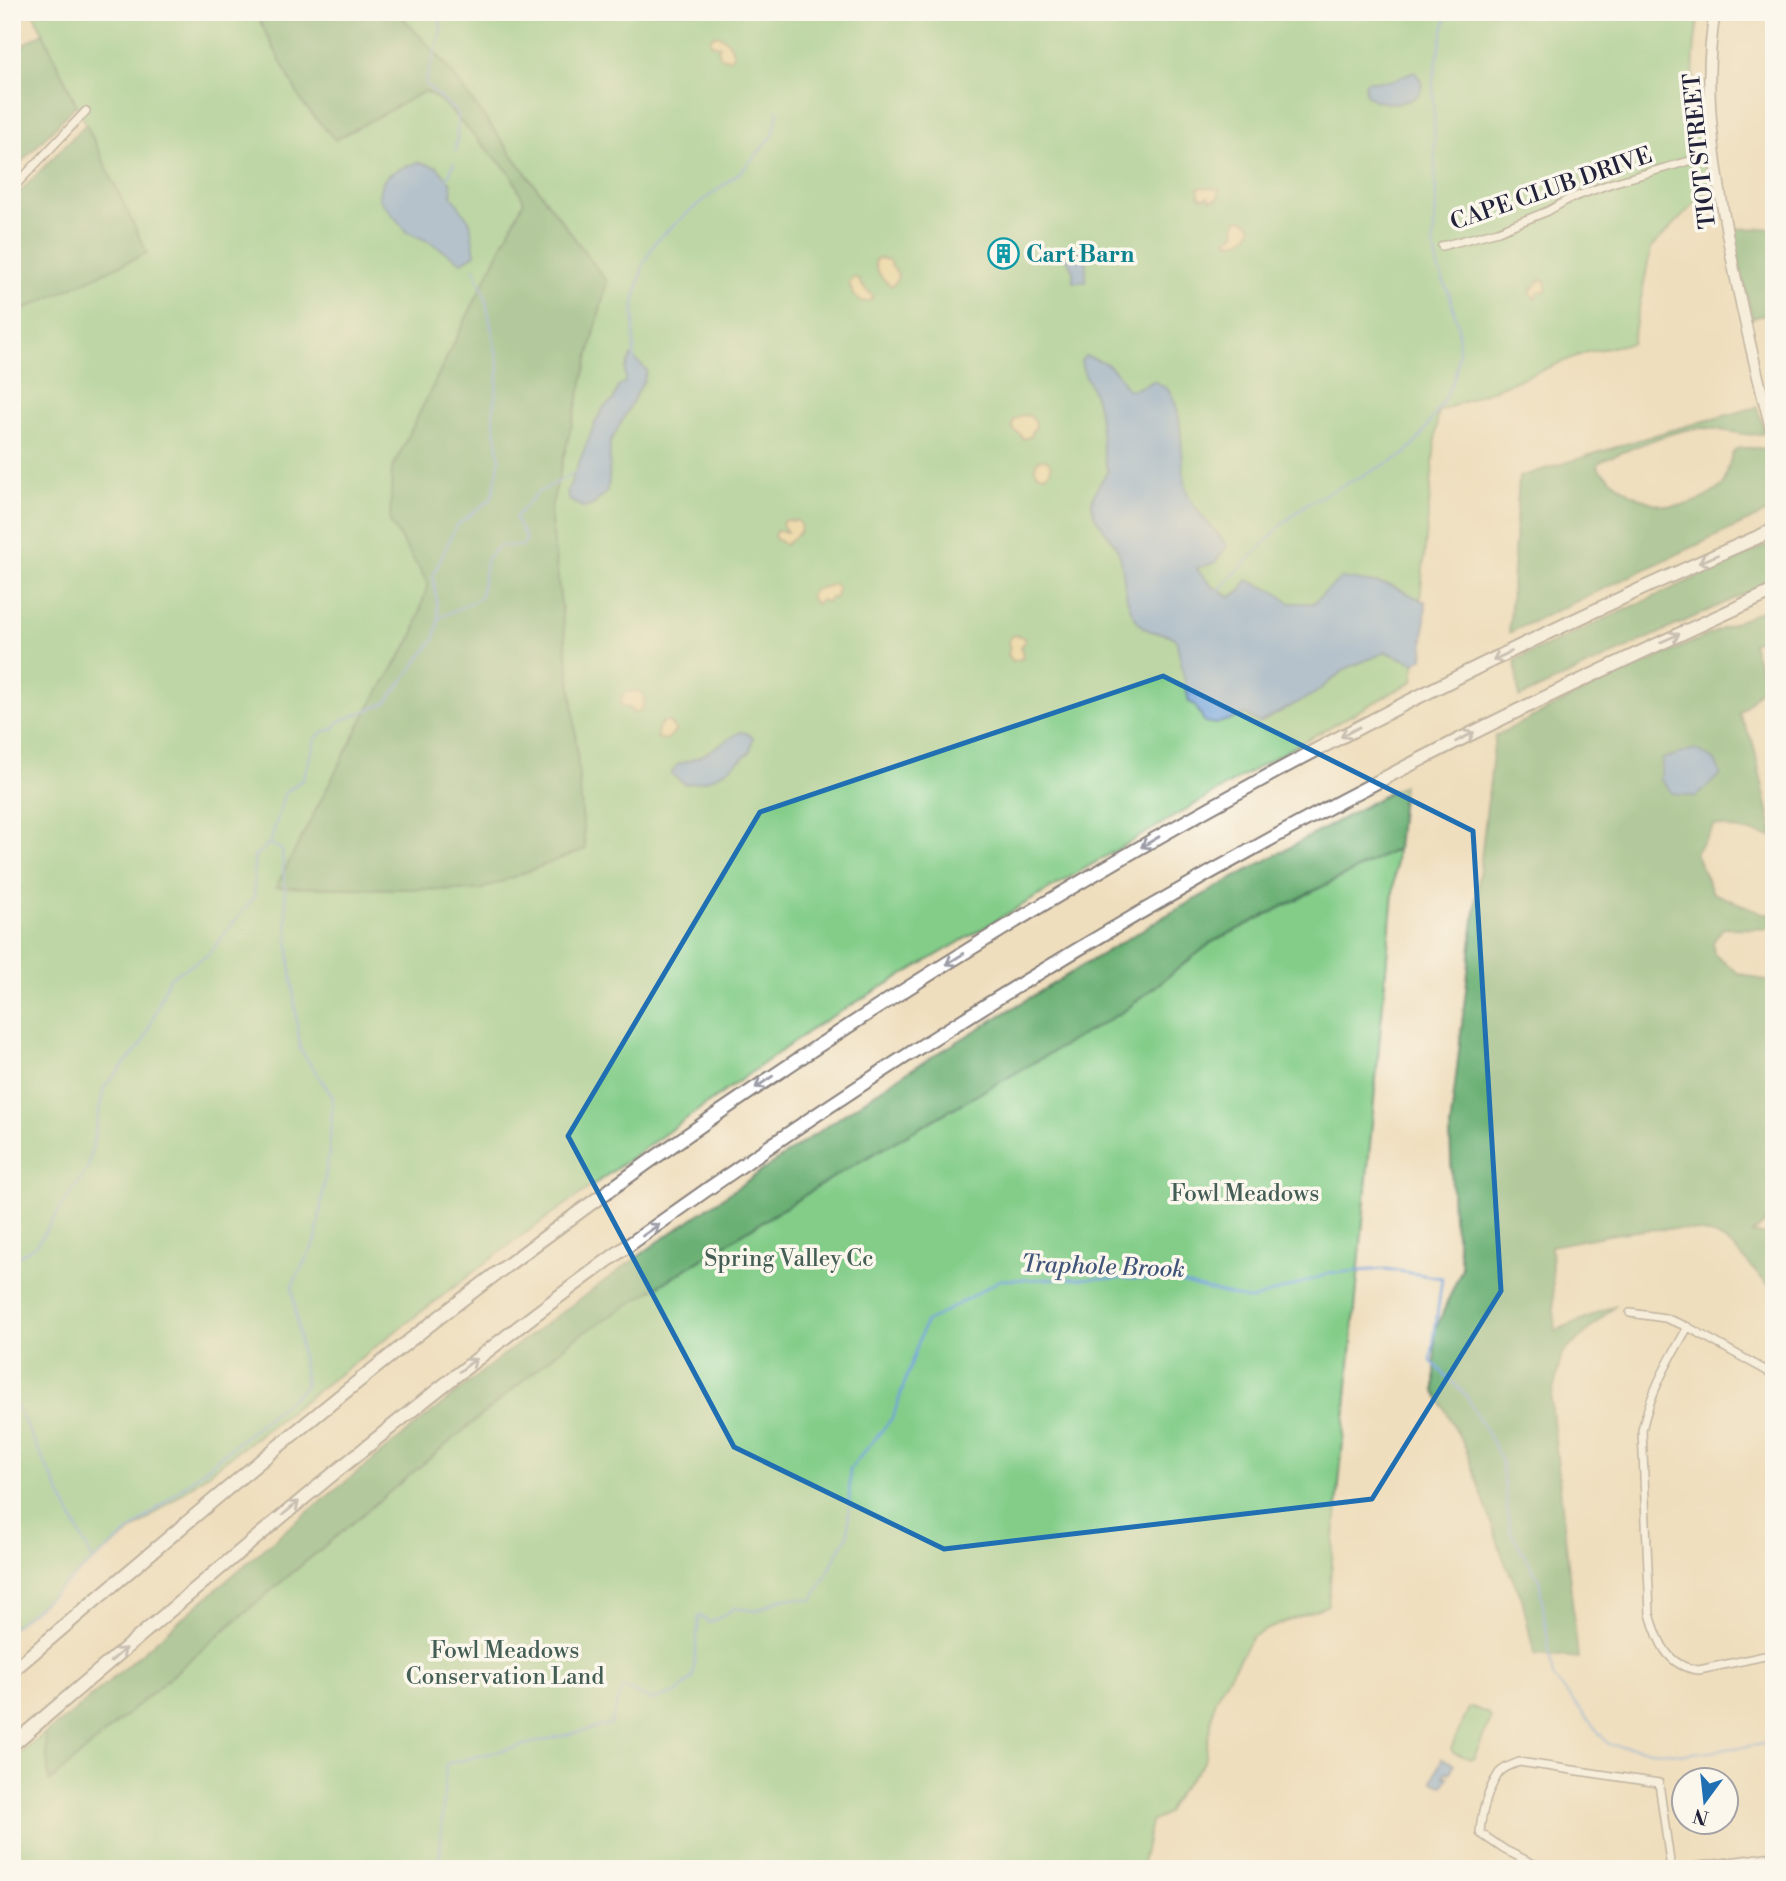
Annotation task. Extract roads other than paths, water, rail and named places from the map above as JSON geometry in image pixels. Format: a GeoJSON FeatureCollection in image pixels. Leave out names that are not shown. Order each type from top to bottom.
{"type":"FeatureCollection","features":[{"type":"Feature","properties":{"kind":"highway"},"geometry":{"type":"LineString","coordinates":[[12,1671],[258,1462],[417,1334],[616,1185],[831,1038],[1060,895],[1283,768],[1402,705],[1554,630],[1772,530]]}},
{"type":"Feature","properties":{"kind":"highway"},"geometry":{"type":"LineString","coordinates":[[12,1745],[289,1509],[438,1389],[618,1253],[831,1105],[1050,966],[1265,842],[1504,717],[1774,591]]}},
{"type":"Feature","properties":{"kind":"main road","name":"TIOT STREET"},"geometry":{"type":"LineString","coordinates":[[1716,12],[1708,57],[1709,110],[1714,154],[1745,326],[1774,440]]}},
{"type":"Feature","properties":{"kind":"street"},"geometry":{"type":"LineString","coordinates":[[12,189],[86,111]]}},
{"type":"Feature","properties":{"kind":"street","name":"CAPE CLUB DRIVE"},"geometry":{"type":"LineString","coordinates":[[1442,246],[1498,231],[1612,183],[1714,154]]}},
{"type":"Feature","properties":{"kind":"street"},"geometry":{"type":"LineString","coordinates":[[1630,1313],[1665,1318],[1688,1327],[1774,1375]]}},
{"type":"Feature","properties":{"kind":"street"},"geometry":{"type":"LineString","coordinates":[[1688,1327],[1648,1400],[1642,1430],[1650,1614],[1657,1639],[1666,1654],[1689,1669],[1699,1670],[1774,1654]]}},
{"type":"Feature","properties":{"kind":"street"},"geometry":{"type":"LineString","coordinates":[[1544,1869],[1505,1850],[1480,1833],[1485,1805],[1499,1773],[1519,1762],[1655,1782],[1661,1787],[1671,1869]]}},
{"type":"Feature","properties":{"kind":"street"},"geometry":{"type":"LineString","coordinates":[[1678,1869],[1774,1856]]}},
{"type":"Feature","properties":{"kind":"water"},"geometry":{"type":"Polygon","coordinates":[[[1414,71],[1421,82],[1421,90],[1408,100],[1387,103],[1377,101],[1366,94],[1366,81],[1391,81],[1414,71]]]}},
{"type":"Feature","properties":{"kind":"water"},"geometry":{"type":"Polygon","coordinates":[[[418,162],[437,167],[451,183],[452,196],[470,222],[475,254],[462,262],[428,241],[407,232],[379,199],[382,183],[386,178],[396,170],[418,162]]]}},
{"type":"Feature","properties":{"kind":"water"},"geometry":{"type":"Polygon","coordinates":[[[1071,251],[1086,251],[1086,282],[1073,282],[1073,271],[1066,257],[1071,251]]]}},
{"type":"Feature","properties":{"kind":"water"},"geometry":{"type":"Polygon","coordinates":[[[631,356],[647,370],[644,380],[610,443],[606,493],[593,505],[584,508],[569,500],[567,492],[595,423],[604,407],[613,401],[618,387],[625,382],[625,370],[631,356]]]}},
{"type":"Feature","properties":{"kind":"water"},"geometry":{"type":"Polygon","coordinates":[[[1085,356],[1111,367],[1128,390],[1154,381],[1168,390],[1173,399],[1180,423],[1186,488],[1198,511],[1227,546],[1215,563],[1196,568],[1211,585],[1230,597],[1241,591],[1247,580],[1276,592],[1290,603],[1313,603],[1341,578],[1390,585],[1426,602],[1423,658],[1415,663],[1386,652],[1347,668],[1314,694],[1259,723],[1246,715],[1215,724],[1205,722],[1194,704],[1189,702],[1176,639],[1145,628],[1135,617],[1127,600],[1119,553],[1093,511],[1093,496],[1108,471],[1097,403],[1081,361],[1085,356]]]}},
{"type":"Feature","properties":{"kind":"water"},"geometry":{"type":"Polygon","coordinates":[[[740,732],[753,738],[750,752],[720,774],[704,781],[685,784],[671,774],[677,765],[701,756],[740,732]]]}},
{"type":"Feature","properties":{"kind":"water"},"geometry":{"type":"Polygon","coordinates":[[[1695,749],[1715,761],[1721,774],[1695,797],[1672,793],[1661,780],[1662,759],[1695,749]]]}},
{"type":"Feature","properties":{"kind":"water"},"geometry":{"type":"Polygon","coordinates":[[[1442,1758],[1454,1764],[1450,1773],[1446,1772],[1444,1775],[1448,1777],[1443,1786],[1432,1781],[1442,1758]]]}},
{"type":"Feature","properties":{"kind":"waterway"},"geometry":{"type":"LineString","coordinates":[[439,12],[441,32],[425,84],[458,114],[456,151]]}},
{"type":"Feature","properties":{"kind":"waterway"},"geometry":{"type":"LineString","coordinates":[[1219,590],[1284,523],[1308,503],[1404,455],[1419,439],[1443,402],[1455,376],[1459,350],[1458,326],[1450,296],[1438,268],[1433,243],[1436,203],[1433,80],[1447,12]]}},
{"type":"Feature","properties":{"kind":"waterway"},"geometry":{"type":"LineString","coordinates":[[634,361],[634,304],[643,265],[656,241],[743,170],[774,134],[778,110]]}},
{"type":"Feature","properties":{"kind":"waterway"},"geometry":{"type":"LineString","coordinates":[[447,179],[454,163]]}},
{"type":"Feature","properties":{"kind":"waterway"},"geometry":{"type":"LineString","coordinates":[[439,618],[433,576],[456,526],[492,498],[500,459],[493,416],[499,367],[485,296],[474,268]]}},
{"type":"Feature","properties":{"kind":"waterway"},"geometry":{"type":"LineString","coordinates":[[12,1261],[36,1245],[88,1168],[104,1087],[143,1043],[169,978],[208,955],[254,897],[254,857],[270,843],[285,793],[303,779],[316,738],[333,729],[340,721],[386,703],[435,638],[439,618],[480,598],[487,558],[499,546],[523,546],[526,539],[515,518],[537,493],[578,471]]}},
{"type":"Feature","properties":{"kind":"waterway"},"geometry":{"type":"LineString","coordinates":[[12,1628],[306,1386],[292,1286],[316,1240],[329,1151],[333,1097],[300,1049],[290,963],[282,850],[270,843]]}},
{"type":"Feature","properties":{"kind":"waterway","name":"Traphole Brook"},"geometry":{"type":"LineString","coordinates":[[439,1869],[446,1764],[611,1724],[622,1687],[652,1700],[677,1693],[693,1677],[699,1615],[710,1623],[735,1608],[756,1611],[783,1598],[813,1600],[848,1534],[850,1469],[893,1417],[925,1323],[1000,1280],[1117,1278],[1173,1281],[1251,1300],[1331,1273],[1386,1269],[1442,1278],[1431,1361],[1466,1395],[1501,1459],[1510,1531],[1539,1579],[1553,1677],[1609,1745],[1685,1754],[1774,1743]]}},
{"type":"Feature","properties":{"kind":"waterway"},"geometry":{"type":"LineString","coordinates":[[12,1397],[93,1560]]}},
{"type":"Feature","properties":{"kind":"place","name":"Cart Barn"},"geometry":{"type":"Point","coordinates":[1003,254]}},
{"type":"Feature","properties":{"kind":"park label","name":"Fowl Meadows"},"geometry":{"type":"Point","coordinates":[1245,1193]}},
{"type":"Feature","properties":{"kind":"park label","name":"Spring Valley Cc"},"geometry":{"type":"Point","coordinates":[789,1258]}},
{"type":"Feature","properties":{"kind":"park label","name":"Fowl Meadows Conservation Land"},"geometry":{"type":"Point","coordinates":[505,1663]}}]}
